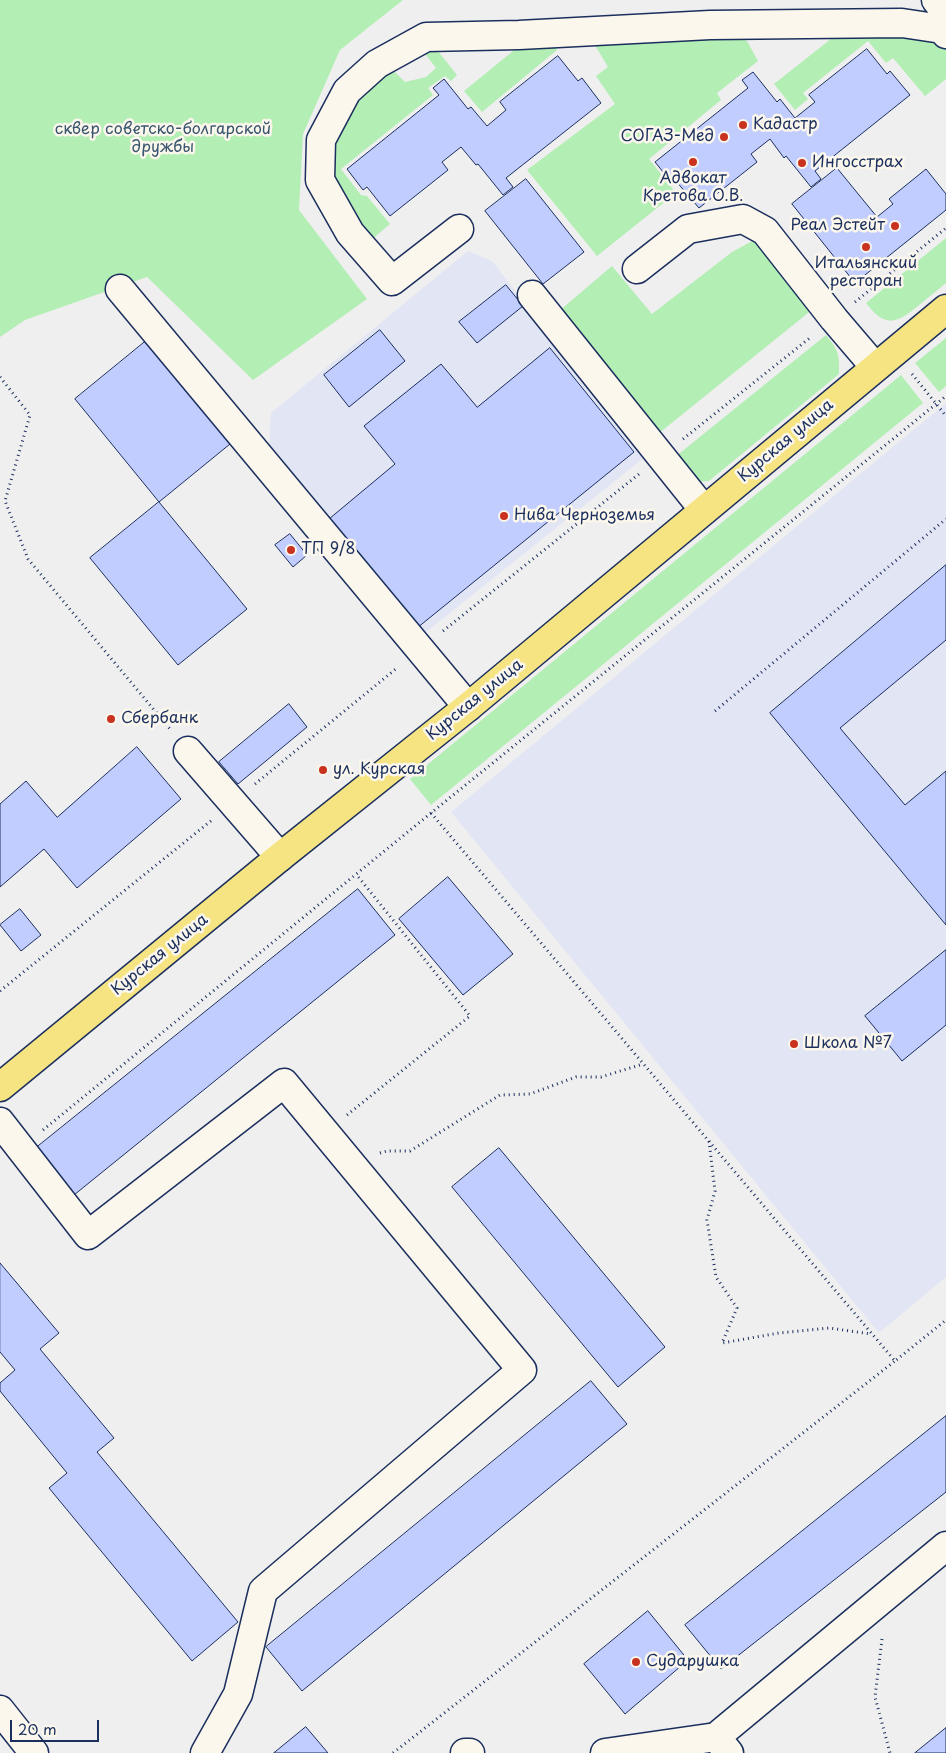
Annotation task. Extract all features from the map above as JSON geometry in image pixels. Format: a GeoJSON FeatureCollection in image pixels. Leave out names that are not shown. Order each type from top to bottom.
{"type":"FeatureCollection","features":[{"type":"Feature","properties":{"kind":"main road","name":"Курская улица"},"geometry":{"type":"LineString","coordinates":[[0,1087],[280,857],[468,707],[946,309]]}},
{"type":"Feature","properties":{"kind":"street"},"geometry":{"type":"LineString","coordinates":[[459,229],[392,282],[350,233],[320,180],[321,140],[347,91],[377,64],[426,37],[519,35],[710,25],[902,23],[944,32],[943,9],[936,0]]}},
{"type":"Feature","properties":{"kind":"street"},"geometry":{"type":"LineString","coordinates":[[637,269],[688,230],[743,219],[765,231],[834,319],[875,367]]}},
{"type":"Feature","properties":{"kind":"street"},"geometry":{"type":"LineString","coordinates":[[120,289],[468,707]]}},
{"type":"Feature","properties":{"kind":"street"},"geometry":{"type":"LineString","coordinates":[[532,296],[704,510]]}},
{"type":"Feature","properties":{"kind":"street"},"geometry":{"type":"LineString","coordinates":[[188,751],[280,857]]}},
{"type":"Feature","properties":{"kind":"street"},"geometry":{"type":"LineString","coordinates":[[0,1122],[88,1235],[284,1083],[522,1370],[263,1591],[238,1694],[205,1753]]}},
{"type":"Feature","properties":{"kind":"street"},"geometry":{"type":"LineString","coordinates":[[605,1753],[722,1745],[886,1596],[946,1546]]}},
{"type":"Feature","properties":{"kind":"street"},"geometry":{"type":"LineString","coordinates":[[0,1710],[34,1753]]}},
{"type":"Feature","properties":{"kind":"street"},"geometry":{"type":"LineString","coordinates":[[465,1753],[470,1753]]}},
{"type":"Feature","properties":{"kind":"path"},"geometry":{"type":"LineString","coordinates":[[0,991],[420,649],[946,228]]}},
{"type":"Feature","properties":{"kind":"path"},"geometry":{"type":"LineString","coordinates":[[0,377],[30,415],[5,501],[28,559],[188,751]]}},
{"type":"Feature","properties":{"kind":"path"},"geometry":{"type":"LineString","coordinates":[[20,1148],[946,396]]}},
{"type":"Feature","properties":{"kind":"path"},"geometry":{"type":"LineString","coordinates":[[715,711],[946,519]]}},
{"type":"Feature","properties":{"kind":"path"},"geometry":{"type":"LineString","coordinates":[[431,813],[895,1361]]}},
{"type":"Feature","properties":{"kind":"path"},"geometry":{"type":"LineString","coordinates":[[325,1133],[470,1016],[356,874]]}},
{"type":"Feature","properties":{"kind":"path"},"geometry":{"type":"LineString","coordinates":[[352,1165],[388,1150],[410,1151],[500,1095],[530,1094],[576,1077],[601,1077],[644,1064]]}},
{"type":"Feature","properties":{"kind":"path"},"geometry":{"type":"LineString","coordinates":[[708,1141],[715,1191],[707,1220],[716,1276],[737,1308],[722,1343],[779,1333],[829,1328],[872,1334]]}},
{"type":"Feature","properties":{"kind":"path"},"geometry":{"type":"LineString","coordinates":[[393,1753],[946,1320]]}},
{"type":"Feature","properties":{"kind":"path"},"geometry":{"type":"LineString","coordinates":[[886,1596],[875,1697],[890,1753]]}},
{"type":"Feature","properties":{"kind":"shaded area"},"geometry":{"type":"Polygon","coordinates":[[[468,251],[492,261],[645,457],[421,636],[269,449],[271,413],[468,251]]]}},
{"type":"Feature","properties":{"kind":"shaded area","name":"Школа №7"},"geometry":{"type":"Polygon","coordinates":[[[946,403],[946,1277],[879,1333],[451,812],[946,403]]]}},
{"type":"Feature","properties":{"kind":"green space","name":"сквер советско-болгарской дружбы"},"geometry":{"type":"Polygon","coordinates":[[[0,0],[403,0],[340,50],[303,134],[299,210],[367,299],[253,380],[147,277],[25,320],[0,337],[0,0]]]}},
{"type":"Feature","properties":{"kind":"green space"},"geometry":{"type":"Polygon","coordinates":[[[889,28],[936,34],[946,47],[946,79],[925,96],[893,58],[886,63],[868,41],[803,93],[808,99],[795,110],[774,84],[832,38],[889,28]]]}},
{"type":"Feature","properties":{"kind":"green space"},"geometry":{"type":"Polygon","coordinates":[[[730,34],[747,41],[758,61],[717,93],[721,100],[649,159],[676,193],[597,256],[527,170],[615,104],[596,76],[608,67],[593,42],[730,34]]]}},
{"type":"Feature","properties":{"kind":"green space"},"geometry":{"type":"Polygon","coordinates":[[[552,42],[557,50],[482,112],[464,91],[518,47],[552,42]]]}},
{"type":"Feature","properties":{"kind":"green space"},"geometry":{"type":"Polygon","coordinates":[[[433,45],[457,75],[451,81],[445,76],[428,88],[433,95],[341,169],[361,195],[367,196],[390,224],[370,241],[331,181],[331,140],[353,97],[390,67],[405,82],[426,77],[436,68],[423,51],[433,45]]]}},
{"type":"Feature","properties":{"kind":"green space"},"geometry":{"type":"Polygon","coordinates":[[[946,238],[946,283],[903,317],[891,321],[879,317],[866,303],[946,238]]]}},
{"type":"Feature","properties":{"kind":"green space"},"geometry":{"type":"Polygon","coordinates":[[[756,239],[813,309],[658,434],[559,311],[612,266],[652,314],[732,252],[756,239]]]}},
{"type":"Feature","properties":{"kind":"green space"},"geometry":{"type":"Polygon","coordinates":[[[826,335],[837,353],[839,374],[709,481],[694,482],[670,461],[826,335]]]}},
{"type":"Feature","properties":{"kind":"green space"},"geometry":{"type":"Polygon","coordinates":[[[946,338],[946,386],[939,392],[915,363],[946,338]]]}},
{"type":"Feature","properties":{"kind":"green space"},"geometry":{"type":"Polygon","coordinates":[[[901,375],[923,403],[431,805],[410,779],[901,375]]]}},
{"type":"Feature","properties":{"kind":"building"},"geometry":{"type":"Polygon","coordinates":[[[867,49],[887,74],[890,71],[910,95],[815,171],[821,179],[811,187],[786,156],[784,158],[770,139],[751,154],[757,162],[699,208],[675,180],[672,183],[655,162],[748,88],[742,80],[753,72],[777,102],[780,99],[795,118],[815,102],[809,95],[867,49]]]}},
{"type":"Feature","properties":{"kind":"building"},"geometry":{"type":"Polygon","coordinates":[[[558,56],[578,81],[582,78],[601,103],[506,178],[513,187],[503,195],[478,164],[476,165],[461,147],[442,162],[448,170],[390,216],[367,187],[363,190],[347,169],[439,95],[433,88],[444,79],[468,109],[471,107],[487,126],[506,110],[500,102],[558,56]]]}},
{"type":"Feature","properties":{"kind":"building"},"geometry":{"type":"Polygon","coordinates":[[[837,168],[877,217],[893,204],[889,199],[926,169],[946,194],[946,210],[855,283],[792,204],[837,168]]]}},
{"type":"Feature","properties":{"kind":"building"},"geometry":{"type":"Polygon","coordinates":[[[526,179],[584,252],[543,284],[485,211],[526,179]]]}},
{"type":"Feature","properties":{"kind":"building"},"geometry":{"type":"Polygon","coordinates":[[[506,285],[523,306],[477,343],[459,322],[506,285]]]}},
{"type":"Feature","properties":{"kind":"building"},"geometry":{"type":"Polygon","coordinates":[[[380,330],[405,361],[349,407],[324,375],[380,330]]]}},
{"type":"Feature","properties":{"kind":"building"},"geometry":{"type":"Polygon","coordinates":[[[146,341],[230,444],[159,502],[75,399],[146,341]]]}},
{"type":"Feature","properties":{"kind":"building"},"geometry":{"type":"Polygon","coordinates":[[[550,348],[634,452],[417,628],[329,519],[395,464],[364,426],[441,364],[477,407],[550,348]]]}},
{"type":"Feature","properties":{"kind":"building"},"geometry":{"type":"Polygon","coordinates":[[[159,502],[247,609],[178,665],[90,558],[159,502]]]}},
{"type":"Feature","properties":{"kind":"building","name":"ТП 9/8"},"geometry":{"type":"Polygon","coordinates":[[[290,534],[307,555],[293,567],[275,545],[290,534]]]}},
{"type":"Feature","properties":{"kind":"building"},"geometry":{"type":"Polygon","coordinates":[[[946,565],[946,640],[840,728],[905,805],[946,771],[946,925],[770,713],[946,565]]]}},
{"type":"Feature","properties":{"kind":"building"},"geometry":{"type":"Polygon","coordinates":[[[289,704],[307,727],[238,784],[219,762],[289,704]]]}},
{"type":"Feature","properties":{"kind":"building"},"geometry":{"type":"Polygon","coordinates":[[[137,747],[181,799],[77,888],[44,849],[0,887],[0,804],[26,781],[57,817],[137,747]]]}},
{"type":"Feature","properties":{"kind":"building"},"geometry":{"type":"Polygon","coordinates":[[[448,877],[513,954],[463,995],[399,919],[448,877]]]}},
{"type":"Feature","properties":{"kind":"building"},"geometry":{"type":"Polygon","coordinates":[[[358,889],[395,935],[74,1195],[36,1148],[358,889]]]}},
{"type":"Feature","properties":{"kind":"building"},"geometry":{"type":"Polygon","coordinates":[[[20,909],[41,935],[21,951],[0,925],[20,909]]]}},
{"type":"Feature","properties":{"kind":"building"},"geometry":{"type":"Polygon","coordinates":[[[946,950],[946,1025],[902,1061],[865,1016],[946,950]]]}},
{"type":"Feature","properties":{"kind":"building"},"geometry":{"type":"Polygon","coordinates":[[[499,1148],[665,1347],[618,1387],[452,1187],[499,1148]]]}},
{"type":"Feature","properties":{"kind":"building"},"geometry":{"type":"Polygon","coordinates":[[[0,1263],[59,1333],[40,1349],[114,1438],[97,1452],[238,1622],[192,1661],[49,1488],[67,1473],[0,1391],[0,1383],[15,1370],[0,1352],[0,1263]]]}},
{"type":"Feature","properties":{"kind":"building"},"geometry":{"type":"Polygon","coordinates":[[[591,1381],[627,1424],[302,1691],[266,1647],[591,1381]]]}},
{"type":"Feature","properties":{"kind":"building"},"geometry":{"type":"Polygon","coordinates":[[[946,1416],[946,1492],[721,1669],[685,1625],[946,1416]]]}},
{"type":"Feature","properties":{"kind":"building","name":"Сударушка"},"geometry":{"type":"Polygon","coordinates":[[[648,1611],[688,1660],[625,1714],[584,1664],[648,1611]]]}},
{"type":"Feature","properties":{"kind":"building"},"geometry":{"type":"Polygon","coordinates":[[[306,1727],[328,1753],[274,1753],[306,1727]]]}},
{"type":"Feature","properties":{"kind":"building"},"geometry":{"type":"Polygon","coordinates":[[[946,1728],[946,1753],[915,1753],[946,1728]]]}},
{"type":"Feature","properties":{"kind":"place","name":"Кадастр"},"geometry":{"type":"Point","coordinates":[743,125]}},
{"type":"Feature","properties":{"kind":"place","name":"СОГАЗ-Мед"},"geometry":{"type":"Point","coordinates":[724,137]}},
{"type":"Feature","properties":{"kind":"place","name":"Адвокат Кретова О.В."},"geometry":{"type":"Point","coordinates":[693,162]}},
{"type":"Feature","properties":{"kind":"place","name":"Ингосстрах"},"geometry":{"type":"Point","coordinates":[802,163]}},
{"type":"Feature","properties":{"kind":"place","name":"Реал Эстейт"},"geometry":{"type":"Point","coordinates":[895,226]}},
{"type":"Feature","properties":{"kind":"place","name":"Итальянский ресторан"},"geometry":{"type":"Point","coordinates":[866,247]}},
{"type":"Feature","properties":{"kind":"place","name":"Нива Черноземья"},"geometry":{"type":"Point","coordinates":[504,516]}},
{"type":"Feature","properties":{"kind":"place","name":"ТП 9/8"},"geometry":{"type":"Point","coordinates":[291,550]}},
{"type":"Feature","properties":{"kind":"place","name":"Сбербанк"},"geometry":{"type":"Point","coordinates":[111,719]}},
{"type":"Feature","properties":{"kind":"place","name":"ул. Курская"},"geometry":{"type":"Point","coordinates":[323,770]}},
{"type":"Feature","properties":{"kind":"place","name":"Школа №7"},"geometry":{"type":"Point","coordinates":[794,1044]}},
{"type":"Feature","properties":{"kind":"place","name":"Сударушка"},"geometry":{"type":"Point","coordinates":[636,1662]}}]}
